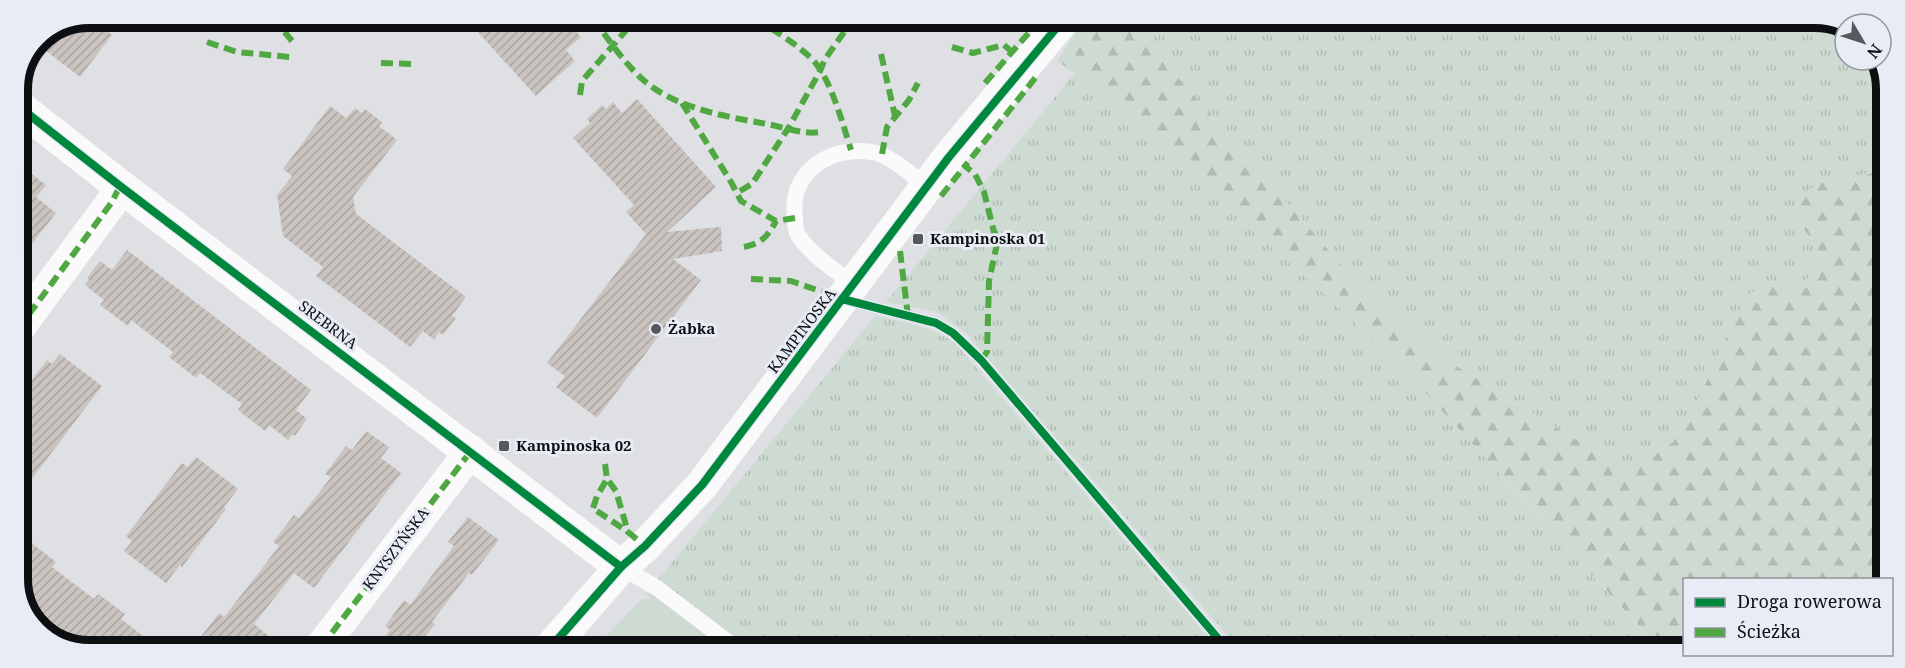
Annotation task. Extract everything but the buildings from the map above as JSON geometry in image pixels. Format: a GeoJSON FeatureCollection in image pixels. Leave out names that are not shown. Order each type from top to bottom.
{"type":"FeatureCollection","features":[{"type":"Feature","properties":{"kind":"street","name":"KAMPINOSKA"},"geometry":{"type":"LineString","coordinates":[[557,640],[621,567],[645,546],[702,485],[926,186],[1056,28]]}},
{"type":"Feature","properties":{"kind":"street","name":"SREBRNA"},"geometry":{"type":"LineString","coordinates":[[28,114],[621,567]]}},
{"type":"Feature","properties":{"kind":"street"},"geometry":{"type":"LineString","coordinates":[[28,315],[112,201],[120,186]]}},
{"type":"Feature","properties":{"kind":"street","name":"KNYSZYŃSKA"},"geometry":{"type":"LineString","coordinates":[[326,640],[471,451]]}},
{"type":"Feature","properties":{"kind":"lane","name":"KAMPINOSKA"},"geometry":{"type":"LineString","coordinates":[[854,284],[809,248],[797,233],[793,209],[798,186],[815,164],[834,154],[851,150],[882,154],[926,186]]}},
{"type":"Feature","properties":{"kind":"lane"},"geometry":{"type":"LineString","coordinates":[[621,567],[657,588],[725,640]]}},
{"type":"Feature","properties":{"kind":"green space"},"geometry":{"type":"Polygon","coordinates":[[[1083,28],[1135,28],[1350,275],[1438,355],[1617,465],[1648,460],[1673,442],[1695,407],[1738,312],[1750,293],[1775,284],[1800,283],[1821,271],[1818,247],[1791,213],[1799,201],[1807,192],[1827,181],[1876,173],[1876,578],[1683,578],[1683,640],[1652,640],[1413,379],[1329,298],[1075,73],[1057,61],[1075,34],[1083,28]]]}},
{"type":"Feature","properties":{"kind":"green space"},"geometry":{"type":"Polygon","coordinates":[[[1135,28],[1815,28],[1833,32],[1833,72],[1874,72],[1876,86],[1876,173],[1838,178],[1816,185],[1798,201],[1791,213],[1818,247],[1821,271],[1800,283],[1775,284],[1738,312],[1695,407],[1673,442],[1648,460],[1617,465],[1438,355],[1350,275],[1135,28]]]}},
{"type":"Feature","properties":{"kind":"green space"},"geometry":{"type":"Polygon","coordinates":[[[1075,73],[1329,298],[1413,379],[1651,640],[1231,640],[966,333],[935,311],[886,302],[1075,73]]]}},
{"type":"Feature","properties":{"kind":"green space"},"geometry":{"type":"Polygon","coordinates":[[[875,316],[927,329],[955,343],[1210,640],[702,640],[646,594],[875,316]]]}},
{"type":"Feature","properties":{"kind":"green space"},"geometry":{"type":"Polygon","coordinates":[[[651,598],[704,640],[602,640],[641,600],[651,598]]]}},
{"type":"Feature","properties":{"kind":"marked path"},"geometry":{"type":"LineString","coordinates":[[281,28],[292,41]]}},
{"type":"Feature","properties":{"kind":"marked path"},"geometry":{"type":"LineString","coordinates":[[600,28],[630,67],[649,85],[680,102],[714,113],[800,132],[820,132]]}},
{"type":"Feature","properties":{"kind":"marked path"},"geometry":{"type":"LineString","coordinates":[[580,95],[582,81],[628,28]]}},
{"type":"Feature","properties":{"kind":"marked path"},"geometry":{"type":"LineString","coordinates":[[770,28],[800,49],[819,68],[836,103],[851,150]]}},
{"type":"Feature","properties":{"kind":"marked path"},"geometry":{"type":"LineString","coordinates":[[740,191],[752,184],[789,127],[825,59],[847,28]]}},
{"type":"Feature","properties":{"kind":"marked path"},"geometry":{"type":"LineString","coordinates":[[985,83],[1033,28]]}},
{"type":"Feature","properties":{"kind":"marked path"},"geometry":{"type":"LineString","coordinates":[[207,42],[237,52],[290,57]]}},
{"type":"Feature","properties":{"kind":"marked path"},"geometry":{"type":"LineString","coordinates":[[952,47],[973,53],[1004,45],[1012,52]]}},
{"type":"Feature","properties":{"kind":"marked path"},"geometry":{"type":"LineString","coordinates":[[881,54],[895,116]]}},
{"type":"Feature","properties":{"kind":"marked path"},"geometry":{"type":"LineString","coordinates":[[381,63],[413,64]]}},
{"type":"Feature","properties":{"kind":"marked path"},"geometry":{"type":"LineString","coordinates":[[981,360],[987,352],[989,281],[997,244],[984,192],[975,174],[965,166],[1036,77]]}},
{"type":"Feature","properties":{"kind":"marked path"},"geometry":{"type":"LineString","coordinates":[[882,154],[887,127],[909,100],[918,83]]}},
{"type":"Feature","properties":{"kind":"marked path"},"geometry":{"type":"LineString","coordinates":[[682,103],[741,201],[776,221],[795,218]]}},
{"type":"Feature","properties":{"kind":"marked path"},"geometry":{"type":"LineString","coordinates":[[941,196],[965,166]]}},
{"type":"Feature","properties":{"kind":"marked path"},"geometry":{"type":"LineString","coordinates":[[28,315],[112,202],[120,186]]}},
{"type":"Feature","properties":{"kind":"marked path"},"geometry":{"type":"LineString","coordinates":[[744,247],[755,244],[763,238],[776,221]]}},
{"type":"Feature","properties":{"kind":"marked path"},"geometry":{"type":"LineString","coordinates":[[900,251],[908,316]]}},
{"type":"Feature","properties":{"kind":"marked path"},"geometry":{"type":"LineString","coordinates":[[751,279],[791,281],[846,300]]}},
{"type":"Feature","properties":{"kind":"marked path"},"geometry":{"type":"LineString","coordinates":[[326,640],[471,451]]}},
{"type":"Feature","properties":{"kind":"marked path"},"geometry":{"type":"LineString","coordinates":[[605,464],[607,479],[616,491],[628,532],[645,546]]}},
{"type":"Feature","properties":{"kind":"marked path"},"geometry":{"type":"LineString","coordinates":[[593,508],[607,479]]}},
{"type":"Feature","properties":{"kind":"marked path"},"geometry":{"type":"LineString","coordinates":[[597,511],[628,532]]}},
{"type":"Feature","properties":{"kind":"cycle path"},"geometry":{"type":"LineString","coordinates":[[557,640],[621,567],[645,546],[702,485],[949,157],[1056,28]]}},
{"type":"Feature","properties":{"kind":"cycle path"},"geometry":{"type":"LineString","coordinates":[[28,114],[621,567]]}},
{"type":"Feature","properties":{"kind":"cycle path"},"geometry":{"type":"LineString","coordinates":[[842,299],[936,323],[953,333],[981,360],[1219,640]]}},
{"type":"Feature","properties":{"kind":"place","name":"Kampinoska 01"},"geometry":{"type":"Point","coordinates":[918,239]}},
{"type":"Feature","properties":{"kind":"place","name":"Żabka"},"geometry":{"type":"Point","coordinates":[656,329]}},
{"type":"Feature","properties":{"kind":"place","name":"Kampinoska 02"},"geometry":{"type":"Point","coordinates":[504,446]}}]}
